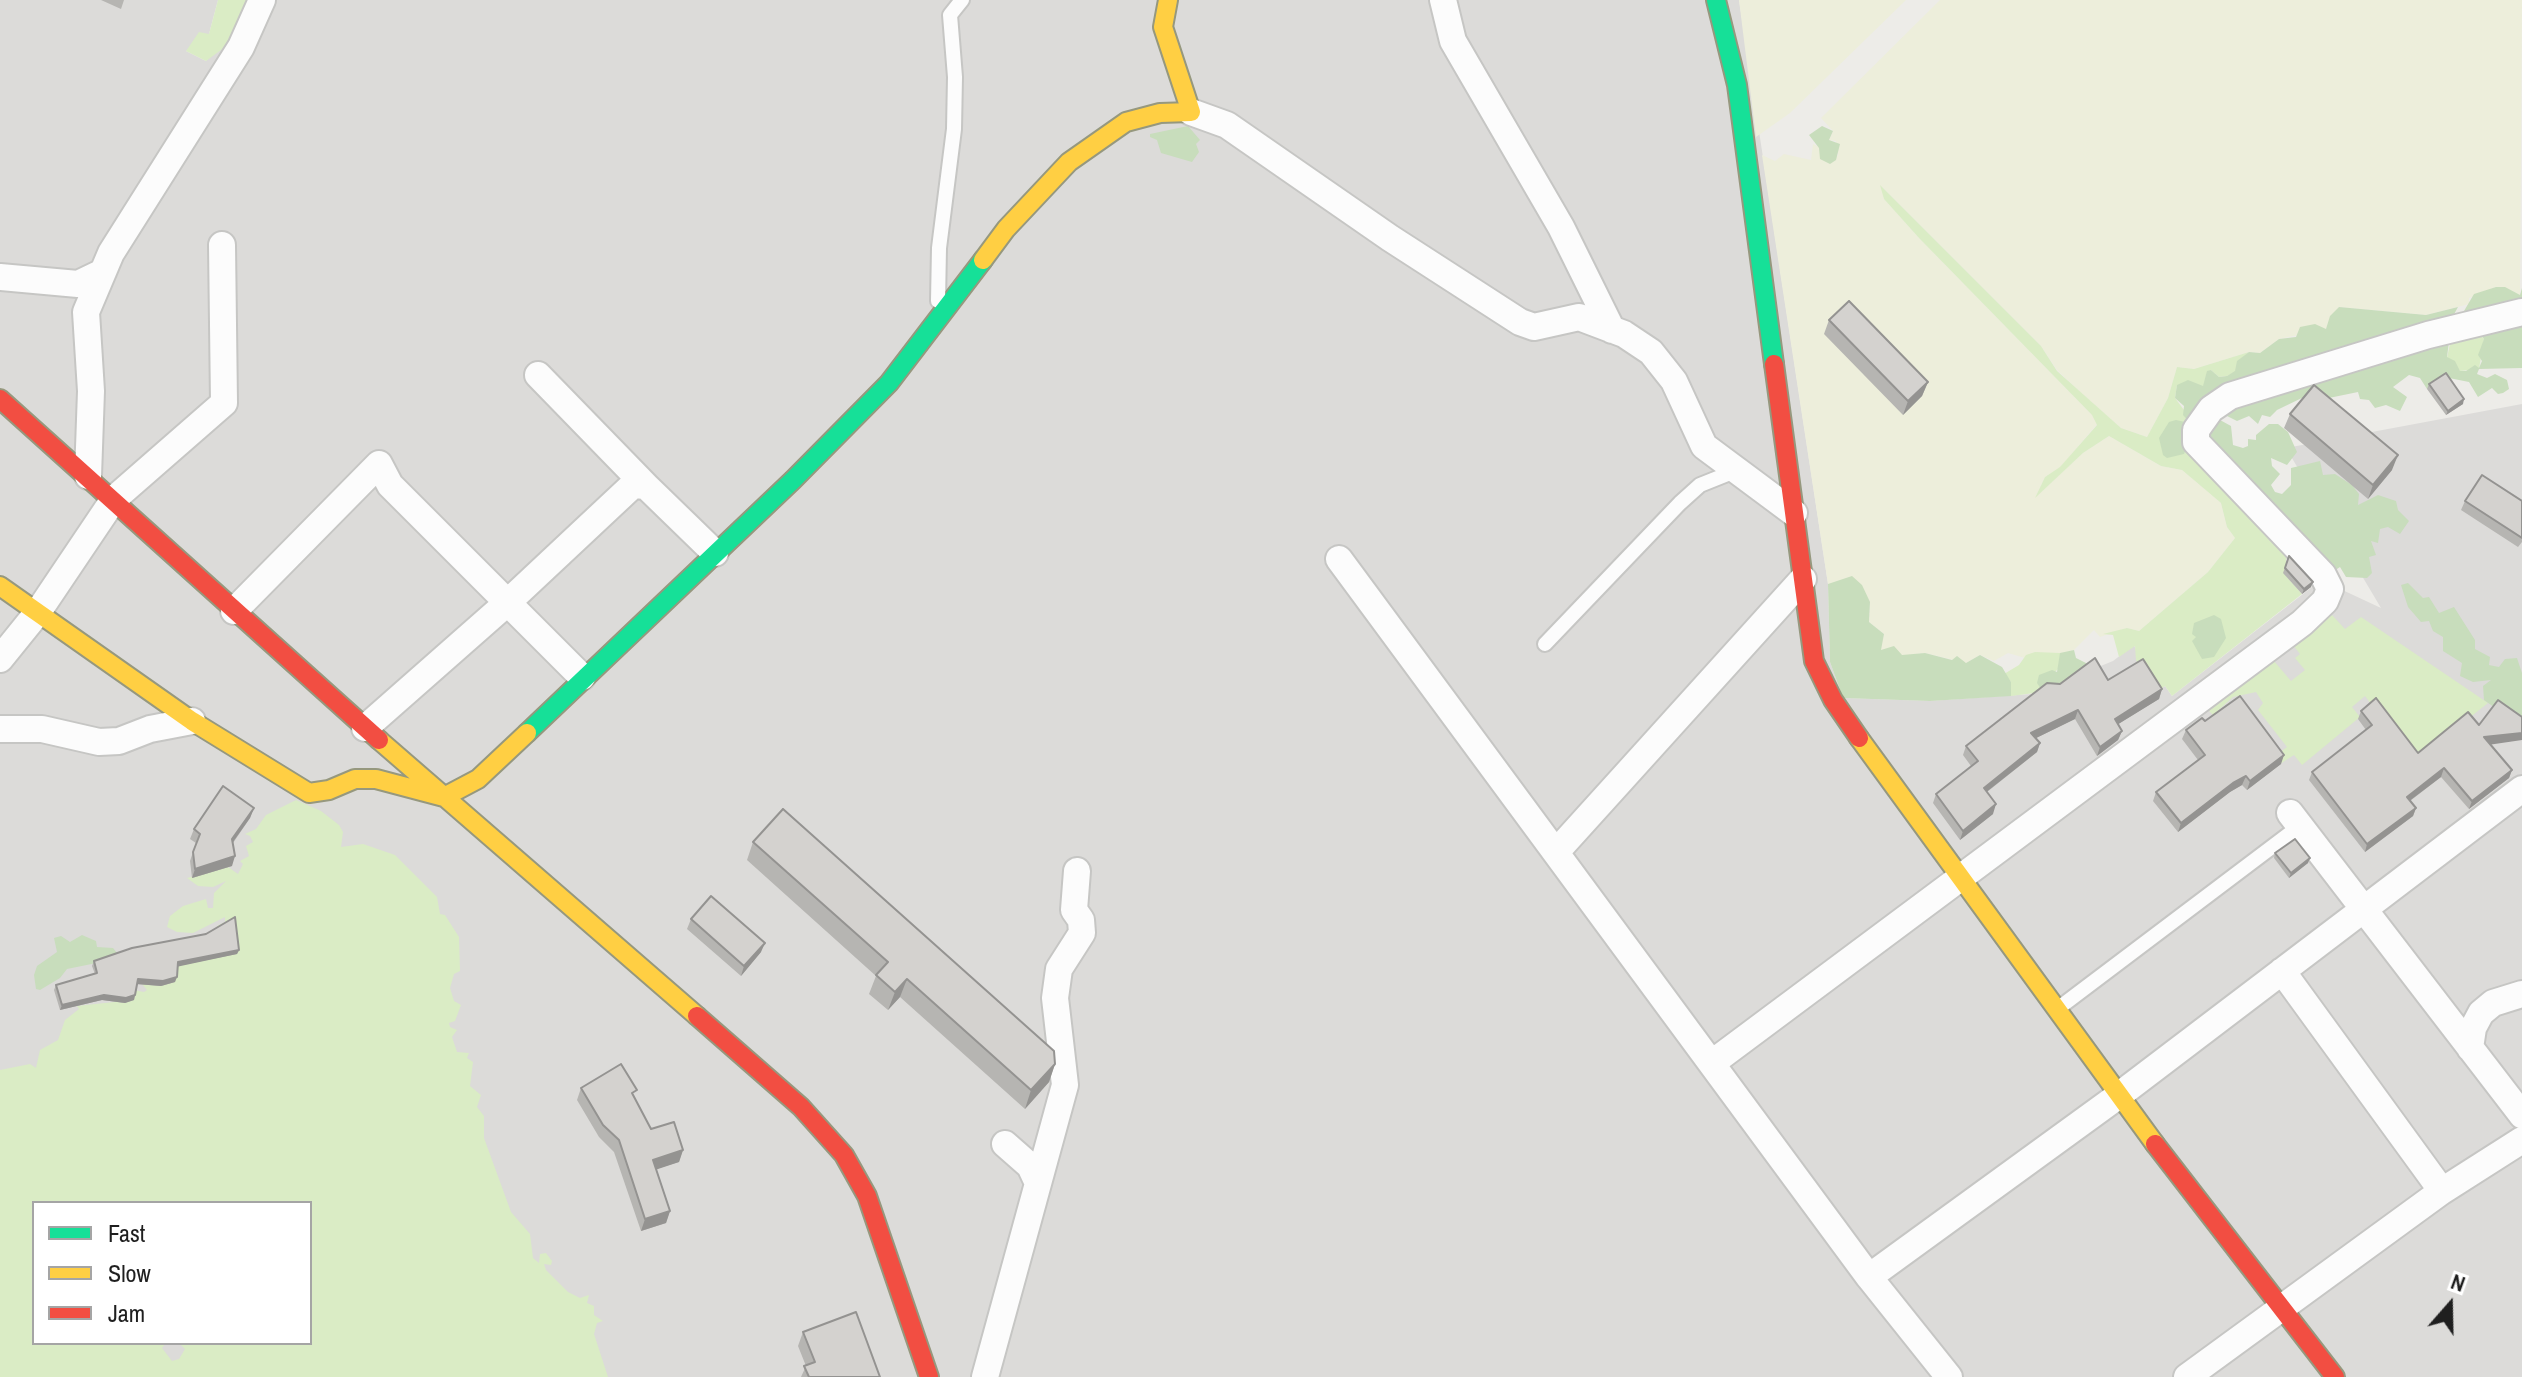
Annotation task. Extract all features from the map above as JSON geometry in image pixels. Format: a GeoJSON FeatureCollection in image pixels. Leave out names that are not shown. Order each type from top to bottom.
{"type":"FeatureCollection","features":[{"type":"Feature","properties":{"kind":"street"},"geometry":{"type":"LineString","coordinates":[[88,476],[91,391],[86,312],[111,253],[241,47],[262,0]]}},
{"type":"Feature","properties":{"kind":"street"},"geometry":{"type":"LineString","coordinates":[[1168,0],[1163,27],[1191,112]]}},
{"type":"Feature","properties":{"kind":"street"},"geometry":{"type":"LineString","coordinates":[[1443,0],[1453,41],[1561,227],[1612,330]]}},
{"type":"Feature","properties":{"kind":"street"},"geometry":{"type":"LineString","coordinates":[[1716,0],[1737,85],[1814,661],[1833,700],[2118,1096],[2335,1377]]}},
{"type":"Feature","properties":{"kind":"street"},"geometry":{"type":"LineString","coordinates":[[0,586],[192,721],[309,793],[329,790],[355,779],[376,779],[444,797],[478,779],[889,383],[1006,229],[1069,162],[1126,122],[1160,113],[1191,112],[1227,125],[1390,238],[1520,322],[1534,327],[1579,317],[1612,330],[1651,352],[1674,381],[1704,446],[1794,513]]}},
{"type":"Feature","properties":{"kind":"street"},"geometry":{"type":"LineString","coordinates":[[0,659],[38,612],[114,499],[224,403],[222,245]]}},
{"type":"Feature","properties":{"kind":"street"},"geometry":{"type":"LineString","coordinates":[[0,277],[78,284],[103,272]]}},
{"type":"Feature","properties":{"kind":"street"},"geometry":{"type":"LineString","coordinates":[[1712,1063],[1958,876],[2302,623],[2325,601],[2330,589],[2323,575],[2196,442],[2196,430],[2201,418],[2230,396],[2428,335],[2522,312]]}},
{"type":"Feature","properties":{"kind":"street"},"geometry":{"type":"LineString","coordinates":[[538,375],[636,481],[715,553]]}},
{"type":"Feature","properties":{"kind":"street"},"geometry":{"type":"LineString","coordinates":[[0,399],[365,728],[801,1107],[844,1155],[867,1196],[929,1377]]}},
{"type":"Feature","properties":{"kind":"street"},"geometry":{"type":"LineString","coordinates":[[234,611],[379,464],[390,485],[582,677]]}},
{"type":"Feature","properties":{"kind":"street"},"geometry":{"type":"LineString","coordinates":[[365,728],[507,603],[636,481]]}},
{"type":"Feature","properties":{"kind":"street"},"geometry":{"type":"LineString","coordinates":[[1339,559],[1869,1277],[1949,1377]]}},
{"type":"Feature","properties":{"kind":"street"},"geometry":{"type":"LineString","coordinates":[[1557,851],[1803,579]]}},
{"type":"Feature","properties":{"kind":"street"},"geometry":{"type":"LineString","coordinates":[[0,729],[42,729],[109,742],[192,721]]}},
{"type":"Feature","properties":{"kind":"street"},"geometry":{"type":"LineString","coordinates":[[1869,1277],[2118,1096],[2522,789]]}},
{"type":"Feature","properties":{"kind":"street"},"geometry":{"type":"LineString","coordinates":[[2296,819],[2522,1115]]}},
{"type":"Feature","properties":{"kind":"street"},"geometry":{"type":"LineString","coordinates":[[985,1377],[1065,1085],[1055,998],[1059,969],[1082,933],[1081,920],[1074,910],[1077,871]]}},
{"type":"Feature","properties":{"kind":"street"},"geometry":{"type":"LineString","coordinates":[[2282,971],[2442,1191]]}},
{"type":"Feature","properties":{"kind":"street"},"geometry":{"type":"LineString","coordinates":[[2470,1048],[2473,1028],[2481,1013],[2493,1003],[2522,994]]}},
{"type":"Feature","properties":{"kind":"street"},"geometry":{"type":"LineString","coordinates":[[2187,1377],[2442,1191],[2522,1140]]}},
{"type":"Feature","properties":{"kind":"street"},"geometry":{"type":"LineString","coordinates":[[1005,1144],[1030,1166],[1037,1181]]}},
{"type":"Feature","properties":{"kind":"lane"},"geometry":{"type":"LineString","coordinates":[[935,322],[940,282],[939,248],[954,129],[955,77],[950,15],[962,0]]}},
{"type":"Feature","properties":{"kind":"lane"},"geometry":{"type":"LineString","coordinates":[[1545,644],[1680,503],[1700,485],[1735,471]]}},
{"type":"Feature","properties":{"kind":"lane"},"geometry":{"type":"LineString","coordinates":[[2056,1010],[2296,819]]}},
{"type":"Feature","properties":{"kind":"shaded area"},"geometry":{"type":"Polygon","coordinates":[[[0,0],[218,0],[209,34],[186,51],[206,61],[253,0],[1739,0],[1828,584],[1830,662],[1843,698],[1930,701],[2032,694],[2113,661],[2134,645],[2154,693],[2165,686],[2172,696],[2321,580],[2381,608],[2286,448],[2522,404],[2522,1377],[0,1377],[0,0]]]}},
{"type":"Feature","properties":{"kind":"green space"},"geometry":{"type":"Polygon","coordinates":[[[218,0],[253,0],[240,36],[206,61],[186,51],[199,32],[209,34],[218,0]]]}},
{"type":"Feature","properties":{"kind":"green space"},"geometry":{"type":"Polygon","coordinates":[[[1739,0],[1906,0],[1790,113],[1756,137],[1739,0]]]}},
{"type":"Feature","properties":{"kind":"green space"},"geometry":{"type":"Polygon","coordinates":[[[1940,0],[2522,0],[2520,295],[2496,287],[2469,298],[2469,304],[2426,315],[2339,307],[2326,329],[2279,339],[2260,353],[2249,352],[2194,369],[2177,367],[2168,398],[2147,437],[2121,428],[2080,392],[2057,370],[2041,346],[1882,187],[1884,199],[1919,238],[2092,415],[2097,424],[2060,468],[2045,477],[2036,496],[2083,453],[2109,436],[2161,466],[2182,470],[2221,503],[2227,527],[2235,538],[2208,572],[2139,631],[2127,628],[2100,637],[2094,630],[2074,650],[2056,655],[2035,652],[2025,658],[2008,653],[1994,661],[1980,655],[1966,663],[1925,653],[1902,656],[1880,650],[1884,634],[1869,622],[1870,602],[1866,596],[1843,581],[1828,584],[1762,155],[1775,161],[1784,154],[1811,160],[1813,144],[1838,156],[1836,141],[1829,140],[1833,131],[1821,118],[1940,0]]]}},
{"type":"Feature","properties":{"kind":"green space"},"geometry":{"type":"Polygon","coordinates":[[[1188,126],[1200,140],[1196,144],[1199,152],[1192,162],[1161,153],[1157,140],[1150,137],[1150,134],[1188,126]]]}},
{"type":"Feature","properties":{"kind":"green space"},"geometry":{"type":"Polygon","coordinates":[[[1822,126],[1833,131],[1829,140],[1840,144],[1836,160],[1830,164],[1820,159],[1819,148],[1809,135],[1822,126]]]}},
{"type":"Feature","properties":{"kind":"green space"},"geometry":{"type":"Polygon","coordinates":[[[1880,185],[2041,346],[2057,371],[2121,428],[2147,437],[2168,398],[2177,367],[2194,369],[2249,352],[2241,359],[2235,372],[2227,376],[2219,377],[2211,370],[2203,387],[2177,385],[2175,398],[2292,554],[2286,559],[2286,576],[2302,594],[2172,696],[2165,686],[2153,694],[2136,660],[2135,646],[2119,657],[2113,635],[2103,634],[2127,628],[2139,631],[2208,572],[2235,538],[2227,527],[2221,503],[2182,470],[2161,466],[2109,436],[2083,453],[2035,498],[2045,477],[2060,467],[2097,425],[2092,415],[1919,238],[1884,199],[1880,185]]]}},
{"type":"Feature","properties":{"kind":"green space"},"geometry":{"type":"Polygon","coordinates":[[[2505,287],[2520,295],[2522,288],[2522,368],[2479,369],[2477,374],[2487,378],[2495,374],[2507,380],[2509,389],[2503,393],[2498,394],[2492,388],[2478,397],[2469,382],[2444,377],[2427,389],[2420,378],[2409,375],[2393,387],[2407,397],[2400,411],[2386,405],[2375,408],[2369,400],[2360,399],[2358,392],[2324,399],[2306,396],[2277,410],[2270,417],[2262,415],[2258,424],[2249,416],[2237,421],[2223,414],[2220,420],[2231,426],[2233,445],[2243,448],[2248,446],[2248,439],[2256,440],[2256,435],[2269,424],[2278,424],[2288,432],[2297,452],[2287,465],[2271,458],[2272,466],[2280,474],[2271,485],[2275,492],[2282,494],[2291,485],[2291,468],[2320,461],[2323,475],[2335,474],[2352,485],[2359,494],[2358,505],[2378,495],[2396,501],[2398,510],[2409,521],[2400,534],[2388,527],[2380,529],[2378,543],[2371,541],[2376,555],[2369,557],[2372,573],[2367,578],[2346,577],[2340,567],[2328,575],[2183,415],[2184,406],[2175,398],[2177,385],[2188,380],[2203,386],[2207,371],[2211,370],[2219,377],[2227,376],[2235,371],[2237,361],[2249,352],[2260,353],[2279,339],[2296,337],[2300,327],[2315,324],[2326,329],[2330,316],[2339,307],[2426,315],[2458,307],[2452,318],[2447,357],[2455,361],[2460,371],[2475,365],[2479,368],[2482,361],[2478,355],[2484,339],[2464,311],[2474,294],[2505,287]]]}},
{"type":"Feature","properties":{"kind":"green space"},"geometry":{"type":"Polygon","coordinates":[[[2456,314],[2465,318],[2484,339],[2479,369],[2460,371],[2447,358],[2456,314]]]}},
{"type":"Feature","properties":{"kind":"green space"},"geometry":{"type":"Polygon","coordinates":[[[2169,422],[2185,422],[2186,449],[2184,454],[2167,458],[2163,455],[2159,438],[2169,422]]]}},
{"type":"Feature","properties":{"kind":"green space"},"geometry":{"type":"Polygon","coordinates":[[[1852,576],[1862,585],[1870,602],[1869,622],[1884,634],[1881,650],[1894,646],[1902,655],[1925,653],[1952,660],[1957,656],[1966,663],[1980,655],[2002,667],[2011,682],[2011,696],[1930,701],[1843,698],[1830,662],[1828,584],[1852,576]]]}},
{"type":"Feature","properties":{"kind":"green space"},"geometry":{"type":"Polygon","coordinates":[[[2408,583],[2423,598],[2429,597],[2439,613],[2454,607],[2475,640],[2475,649],[2490,657],[2489,665],[2499,667],[2505,659],[2517,658],[2522,673],[2522,727],[2484,700],[2483,686],[2491,680],[2473,682],[2460,676],[2462,663],[2443,651],[2443,637],[2433,631],[2429,621],[2421,622],[2408,607],[2401,585],[2408,583]]]}},
{"type":"Feature","properties":{"kind":"green space"},"geometry":{"type":"Polygon","coordinates":[[[2214,615],[2221,619],[2226,638],[2214,657],[2202,659],[2192,641],[2196,637],[2192,634],[2194,623],[2214,615]]]}},
{"type":"Feature","properties":{"kind":"green space"},"geometry":{"type":"Polygon","coordinates":[[[2332,615],[2345,629],[2361,617],[2488,703],[2415,761],[2365,696],[2352,707],[2360,717],[2302,765],[2294,755],[2280,764],[2275,756],[2287,747],[2258,710],[2263,703],[2256,692],[2233,697],[2213,715],[2209,711],[2274,661],[2291,681],[2305,670],[2295,658],[2300,654],[2293,645],[2332,615]]]}},
{"type":"Feature","properties":{"kind":"green space"},"geometry":{"type":"Polygon","coordinates":[[[2074,650],[2076,658],[2086,663],[2086,672],[2043,692],[2037,683],[2039,675],[2052,670],[2057,672],[2060,653],[2074,650]]]}},
{"type":"Feature","properties":{"kind":"green space"},"geometry":{"type":"Polygon","coordinates":[[[2035,652],[2060,653],[2060,667],[2041,686],[2043,692],[2011,696],[2011,682],[2004,674],[2019,665],[2026,655],[2035,652]]]}},
{"type":"Feature","properties":{"kind":"green space"},"geometry":{"type":"Polygon","coordinates":[[[296,800],[321,811],[339,825],[343,832],[341,847],[363,844],[395,855],[437,897],[440,914],[445,915],[459,937],[460,971],[454,974],[450,988],[454,1001],[461,1005],[455,1021],[449,1023],[457,1030],[452,1037],[457,1052],[469,1053],[467,1058],[473,1062],[470,1086],[481,1095],[477,1107],[484,1116],[484,1138],[511,1212],[530,1234],[533,1258],[539,1263],[540,1254],[546,1253],[552,1261],[551,1265],[544,1264],[546,1270],[568,1292],[580,1298],[589,1295],[587,1303],[594,1306],[594,1315],[603,1321],[597,1323],[594,1334],[608,1377],[0,1377],[0,1070],[30,1064],[36,1068],[40,1050],[58,1040],[65,1020],[79,1009],[77,1006],[133,1000],[134,990],[147,990],[142,984],[174,967],[217,931],[217,926],[225,922],[225,917],[193,933],[177,932],[167,927],[170,916],[183,906],[206,899],[208,908],[213,908],[214,893],[226,881],[213,887],[198,886],[187,878],[228,867],[238,874],[243,864],[240,861],[249,856],[246,846],[253,842],[245,834],[256,829],[266,815],[296,800]]]}},
{"type":"Feature","properties":{"kind":"green space"},"geometry":{"type":"Polygon","coordinates":[[[82,935],[96,941],[97,947],[113,948],[121,958],[67,969],[60,978],[40,990],[36,989],[34,975],[37,966],[57,952],[54,938],[61,936],[70,942],[82,935]]]}},
{"type":"Feature","properties":{"kind":"building"},"geometry":{"type":"Polygon","coordinates":[[[1849,301],[1928,382],[1908,401],[1829,320],[1849,301]]]}},
{"type":"Feature","properties":{"kind":"building"},"geometry":{"type":"Polygon","coordinates":[[[2446,373],[2464,399],[2448,411],[2429,384],[2446,373]]]}},
{"type":"Feature","properties":{"kind":"building"},"geometry":{"type":"Polygon","coordinates":[[[2314,385],[2398,455],[2373,485],[2290,414],[2314,385]]]}},
{"type":"Feature","properties":{"kind":"building"},"geometry":{"type":"Polygon","coordinates":[[[2482,475],[2522,501],[2522,538],[2465,501],[2482,475]]]}},
{"type":"Feature","properties":{"kind":"building"},"geometry":{"type":"Polygon","coordinates":[[[2289,556],[2313,582],[2304,589],[2285,568],[2289,556]]]}},
{"type":"Feature","properties":{"kind":"building"},"geometry":{"type":"Polygon","coordinates":[[[2095,658],[2108,680],[2143,659],[2162,689],[2115,719],[2122,731],[2100,747],[2078,710],[2031,733],[2040,743],[1984,788],[1996,804],[1963,831],[1936,794],[1978,761],[1966,746],[2047,683],[2060,684],[2095,658]]]}},
{"type":"Feature","properties":{"kind":"building"},"geometry":{"type":"Polygon","coordinates":[[[2240,696],[2284,755],[2250,781],[2246,776],[2233,783],[2181,823],[2156,792],[2205,755],[2186,730],[2202,718],[2205,721],[2240,696]]]}},
{"type":"Feature","properties":{"kind":"building"},"geometry":{"type":"Polygon","coordinates":[[[2376,698],[2418,753],[2468,712],[2479,725],[2498,700],[2522,717],[2522,733],[2484,737],[2512,770],[2472,801],[2444,768],[2407,797],[2416,808],[2367,844],[2312,772],[2372,725],[2361,711],[2376,698]]]}},
{"type":"Feature","properties":{"kind":"building"},"geometry":{"type":"Polygon","coordinates":[[[223,786],[254,808],[232,839],[235,856],[195,869],[193,852],[200,834],[194,829],[223,786]]]}},
{"type":"Feature","properties":{"kind":"building"},"geometry":{"type":"Polygon","coordinates":[[[783,809],[1054,1051],[1055,1064],[1031,1090],[907,979],[895,992],[876,975],[888,962],[753,842],[783,809]]]}},
{"type":"Feature","properties":{"kind":"building"},"geometry":{"type":"Polygon","coordinates":[[[2295,839],[2310,858],[2291,873],[2275,853],[2295,839]]]}},
{"type":"Feature","properties":{"kind":"building"},"geometry":{"type":"Polygon","coordinates":[[[711,896],[765,943],[744,966],[691,919],[711,896]]]}},
{"type":"Feature","properties":{"kind":"building"},"geometry":{"type":"Polygon","coordinates":[[[235,917],[239,950],[178,962],[177,977],[163,981],[138,979],[135,995],[126,998],[104,995],[62,1005],[56,985],[97,973],[94,961],[132,948],[206,934],[235,917]]]}},
{"type":"Feature","properties":{"kind":"building"},"geometry":{"type":"Polygon","coordinates":[[[621,1064],[637,1090],[632,1093],[651,1129],[674,1122],[683,1150],[653,1160],[670,1211],[645,1219],[619,1140],[603,1125],[581,1088],[621,1064]]]}},
{"type":"Feature","properties":{"kind":"building"},"geometry":{"type":"Polygon","coordinates":[[[856,1312],[880,1377],[809,1377],[804,1366],[815,1362],[803,1332],[856,1312]]]}},
{"type":"Feature","properties":{"kind":"traffic: fast"},"geometry":{"type":"LineString","coordinates":[[1716,0],[1737,85],[1774,364]]}},
{"type":"Feature","properties":{"kind":"traffic: fast"},"geometry":{"type":"LineString","coordinates":[[527,733],[793,480],[889,383],[983,260]]}},
{"type":"Feature","properties":{"kind":"traffic: slow"},"geometry":{"type":"LineString","coordinates":[[983,260],[1006,229],[1069,162],[1126,122],[1160,113],[1191,112],[1163,27],[1168,0]]}},
{"type":"Feature","properties":{"kind":"traffic: slow"},"geometry":{"type":"LineString","coordinates":[[0,586],[192,721],[309,793],[329,790],[355,779],[376,779],[444,797],[478,779],[527,733]]}},
{"type":"Feature","properties":{"kind":"traffic: slow"},"geometry":{"type":"LineString","coordinates":[[1859,738],[2155,1144]]}},
{"type":"Feature","properties":{"kind":"traffic: slow"},"geometry":{"type":"LineString","coordinates":[[379,740],[697,1016]]}},
{"type":"Feature","properties":{"kind":"traffic: jam"},"geometry":{"type":"LineString","coordinates":[[1774,364],[1814,661],[1833,700],[1859,738]]}},
{"type":"Feature","properties":{"kind":"traffic: jam"},"geometry":{"type":"LineString","coordinates":[[0,399],[379,740]]}},
{"type":"Feature","properties":{"kind":"traffic: jam"},"geometry":{"type":"LineString","coordinates":[[697,1016],[801,1107],[844,1155],[867,1196],[929,1377]]}},
{"type":"Feature","properties":{"kind":"traffic: jam"},"geometry":{"type":"LineString","coordinates":[[2155,1144],[2335,1377]]}}]}
